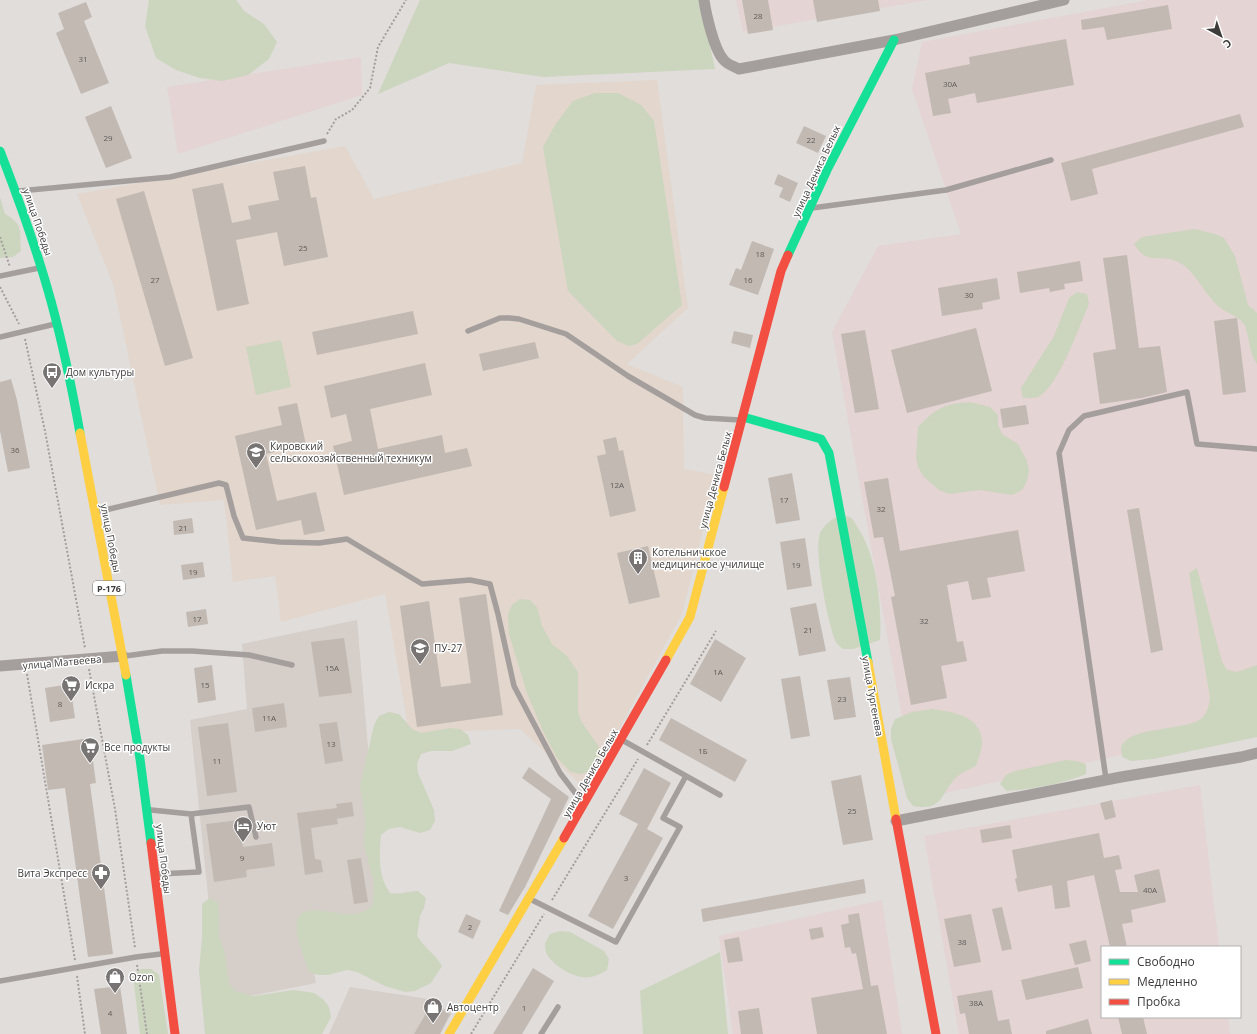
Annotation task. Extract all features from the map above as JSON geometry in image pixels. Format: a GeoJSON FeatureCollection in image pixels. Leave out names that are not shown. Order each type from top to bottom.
{"type":"FeatureCollection","features":[{"type":"Feature","properties":{"kind":"main road","name":"улица Дениса Белых"},"geometry":{"type":"LineString","coordinates":[[449,1034],[622,740],[690,617],[782,271],[827,170],[894,40]]}},
{"type":"Feature","properties":{"kind":"main road","name":"улица Победы"},"geometry":{"type":"LineString","coordinates":[[0,151],[16,191],[42,267],[57,324],[74,403],[123,656],[140,759],[156,875],[174,1034]]}},
{"type":"Feature","properties":{"kind":"main road","name":"улица Тургенева"},"geometry":{"type":"LineString","coordinates":[[743,419],[821,439],[829,453],[936,1034]]}},
{"type":"Feature","properties":{"kind":"street"},"geometry":{"type":"LineString","coordinates":[[704,0],[713,38],[722,59],[739,69],[894,40],[1064,0]]}},
{"type":"Feature","properties":{"kind":"street","name":"улица Матвеева"},"geometry":{"type":"LineString","coordinates":[[0,666],[123,656]]}},
{"type":"Feature","properties":{"kind":"street"},"geometry":{"type":"LineString","coordinates":[[896,821],[1106,779],[1257,754]]}},
{"type":"Feature","properties":{"kind":"lane"},"geometry":{"type":"LineString","coordinates":[[16,191],[170,177],[324,141]]}},
{"type":"Feature","properties":{"kind":"lane"},"geometry":{"type":"LineString","coordinates":[[810,208],[946,190],[1050,160]]}},
{"type":"Feature","properties":{"kind":"lane"},"geometry":{"type":"LineString","coordinates":[[0,276],[42,267]]}},
{"type":"Feature","properties":{"kind":"lane"},"geometry":{"type":"LineString","coordinates":[[468,331],[500,318],[519,319],[544,326],[566,334],[628,376],[695,415],[706,418],[743,419]]}},
{"type":"Feature","properties":{"kind":"lane"},"geometry":{"type":"LineString","coordinates":[[0,336],[57,324]]}},
{"type":"Feature","properties":{"kind":"lane"},"geometry":{"type":"LineString","coordinates":[[1106,779],[1059,453],[1069,430],[1084,416],[1187,392],[1197,444],[1257,449]]}},
{"type":"Feature","properties":{"kind":"lane"},"geometry":{"type":"LineString","coordinates":[[95,513],[220,482],[226,485],[234,516],[243,538],[280,542],[311,543],[347,539],[422,584],[470,580],[490,584],[514,686],[560,773],[584,804]]}},
{"type":"Feature","properties":{"kind":"lane"},"geometry":{"type":"LineString","coordinates":[[123,656],[162,651],[192,651],[249,655],[292,665]]}},
{"type":"Feature","properties":{"kind":"lane"},"geometry":{"type":"LineString","coordinates":[[622,740],[720,795]]}},
{"type":"Feature","properties":{"kind":"lane"},"geometry":{"type":"LineString","coordinates":[[530,898],[616,942],[680,827],[663,818],[686,776]]}},
{"type":"Feature","properties":{"kind":"lane"},"geometry":{"type":"LineString","coordinates":[[146,809],[191,814],[249,807],[256,837]]}},
{"type":"Feature","properties":{"kind":"lane"},"geometry":{"type":"LineString","coordinates":[[156,875],[199,872],[191,814]]}},
{"type":"Feature","properties":{"kind":"lane"},"geometry":{"type":"LineString","coordinates":[[0,981],[136,957],[164,954]]}},
{"type":"Feature","properties":{"kind":"lane"},"geometry":{"type":"LineString","coordinates":[[541,1034],[558,1007]]}},
{"type":"Feature","properties":{"kind":"path"},"geometry":{"type":"LineString","coordinates":[[324,141],[336,119],[352,110],[370,88],[378,47],[406,0]]}},
{"type":"Feature","properties":{"kind":"path"},"geometry":{"type":"LineString","coordinates":[[0,237],[12,274]]}},
{"type":"Feature","properties":{"kind":"path"},"geometry":{"type":"LineString","coordinates":[[471,1034],[716,631]]}},
{"type":"Feature","properties":{"kind":"path"},"geometry":{"type":"LineString","coordinates":[[26,665],[76,968],[85,1034]]}},
{"type":"Feature","properties":{"kind":"shaded area"},"geometry":{"type":"Polygon","coordinates":[[[736,0],[928,0],[743,32],[736,0]]]}},
{"type":"Feature","properties":{"kind":"shaded area"},"geometry":{"type":"Polygon","coordinates":[[[1149,0],[1257,0],[1257,726],[917,799],[832,332],[878,246],[961,234],[912,89],[922,42],[1149,0]]]}},
{"type":"Feature","properties":{"kind":"shaded area"},"geometry":{"type":"Polygon","coordinates":[[[361,57],[362,95],[178,154],[167,87],[361,57]]]}},
{"type":"Feature","properties":{"kind":"shaded area"},"geometry":{"type":"Polygon","coordinates":[[[657,80],[688,308],[627,364],[683,387],[684,469],[717,475],[682,614],[586,789],[520,729],[409,733],[385,594],[281,622],[275,576],[233,582],[224,500],[160,505],[113,284],[77,194],[345,146],[374,199],[522,163],[536,85],[657,80]]]}},
{"type":"Feature","properties":{"kind":"shaded area"},"geometry":{"type":"Polygon","coordinates":[[[357,620],[382,912],[304,922],[316,983],[219,1002],[190,720],[247,709],[242,644],[357,620]]]}},
{"type":"Feature","properties":{"kind":"shaded area"},"geometry":{"type":"Polygon","coordinates":[[[1200,785],[1219,946],[1101,946],[1101,1018],[1228,1018],[1230,1034],[959,1034],[924,836],[1200,785]]]}},
{"type":"Feature","properties":{"kind":"shaded area"},"geometry":{"type":"Polygon","coordinates":[[[882,900],[902,1034],[733,1034],[719,936],[882,900]]]}},
{"type":"Feature","properties":{"kind":"shaded area"},"geometry":{"type":"Polygon","coordinates":[[[350,987],[428,999],[452,1013],[440,1034],[329,1034],[350,987]]]}},
{"type":"Feature","properties":{"kind":"green space"},"geometry":{"type":"Polygon","coordinates":[[[149,0],[236,0],[244,11],[264,24],[277,42],[269,59],[248,75],[222,81],[200,78],[176,70],[156,58],[145,26],[149,0]]]}},
{"type":"Feature","properties":{"kind":"green space"},"geometry":{"type":"Polygon","coordinates":[[[420,0],[700,0],[715,69],[543,77],[449,63],[378,94],[420,0]]]}},
{"type":"Feature","properties":{"kind":"green space"},"geometry":{"type":"Polygon","coordinates":[[[595,93],[618,93],[641,105],[654,121],[682,305],[637,344],[629,346],[617,341],[568,291],[543,147],[555,125],[573,101],[595,93]]]}},
{"type":"Feature","properties":{"kind":"green space"},"geometry":{"type":"Polygon","coordinates":[[[0,197],[5,214],[16,222],[20,230],[21,251],[13,257],[0,258],[0,197]]]}},
{"type":"Feature","properties":{"kind":"green space"},"geometry":{"type":"Polygon","coordinates":[[[1195,229],[1224,238],[1235,256],[1248,305],[1257,313],[1257,364],[1252,355],[1247,331],[1241,320],[1215,303],[1186,267],[1173,260],[1150,258],[1145,256],[1134,244],[1142,237],[1195,229]]]}},
{"type":"Feature","properties":{"kind":"green space"},"geometry":{"type":"Polygon","coordinates":[[[1077,292],[1087,294],[1089,304],[1062,367],[1055,379],[1040,396],[1034,398],[1023,398],[1021,388],[1054,336],[1069,298],[1077,292]]]}},
{"type":"Feature","properties":{"kind":"green space"},"geometry":{"type":"Polygon","coordinates":[[[281,340],[291,387],[256,395],[246,347],[281,340]]]}},
{"type":"Feature","properties":{"kind":"green space"},"geometry":{"type":"Polygon","coordinates":[[[970,402],[990,407],[998,415],[998,425],[1002,434],[1018,444],[1027,461],[1029,471],[1027,481],[1022,490],[1012,495],[980,490],[949,494],[939,490],[923,476],[918,467],[916,457],[918,427],[930,415],[941,408],[953,404],[970,402]]]}},
{"type":"Feature","properties":{"kind":"green space"},"geometry":{"type":"Polygon","coordinates":[[[842,515],[849,517],[855,523],[870,553],[879,597],[880,640],[853,649],[843,649],[837,644],[832,631],[825,602],[818,552],[821,531],[830,521],[842,515]]]}},
{"type":"Feature","properties":{"kind":"green space"},"geometry":{"type":"Polygon","coordinates":[[[1197,568],[1222,662],[1227,670],[1237,672],[1257,665],[1257,737],[1153,759],[1131,761],[1122,757],[1121,748],[1126,741],[1145,732],[1194,722],[1206,714],[1210,698],[1189,573],[1197,568]]]}},
{"type":"Feature","properties":{"kind":"green space"},"geometry":{"type":"Polygon","coordinates":[[[520,599],[530,600],[537,607],[542,626],[552,644],[567,656],[578,672],[578,712],[581,721],[599,747],[600,757],[596,766],[590,771],[581,774],[571,772],[557,758],[543,731],[527,693],[509,634],[508,614],[512,605],[520,599]]]}},
{"type":"Feature","properties":{"kind":"green space"},"geometry":{"type":"Polygon","coordinates":[[[932,709],[966,717],[978,728],[981,735],[982,748],[976,766],[959,775],[948,787],[937,803],[924,807],[913,806],[907,798],[891,739],[891,729],[895,719],[912,712],[932,709]]]}},
{"type":"Feature","properties":{"kind":"green space"},"geometry":{"type":"Polygon","coordinates":[[[389,712],[399,714],[412,729],[421,733],[450,728],[460,729],[468,735],[471,744],[452,751],[431,751],[421,754],[417,764],[418,773],[434,810],[435,821],[430,830],[420,833],[400,827],[389,829],[381,835],[380,866],[386,887],[390,893],[397,894],[418,891],[426,898],[424,908],[420,916],[417,936],[442,966],[431,983],[415,991],[405,992],[385,986],[357,972],[347,970],[328,975],[318,975],[309,972],[297,933],[297,922],[300,915],[306,911],[314,910],[341,914],[356,914],[365,911],[373,904],[374,884],[364,845],[365,816],[360,786],[374,725],[379,716],[389,712]]]}},
{"type":"Feature","properties":{"kind":"green space"},"geometry":{"type":"Polygon","coordinates":[[[1066,760],[1086,764],[1086,774],[1057,783],[1017,790],[1007,791],[1000,784],[1006,775],[1015,771],[1066,760]]]}},
{"type":"Feature","properties":{"kind":"green space"},"geometry":{"type":"Polygon","coordinates":[[[210,898],[218,903],[219,935],[225,954],[229,983],[235,991],[254,996],[294,990],[314,993],[323,999],[329,1007],[331,1017],[322,1034],[205,1034],[199,970],[202,939],[202,904],[210,898]]]}},
{"type":"Feature","properties":{"kind":"green space"},"geometry":{"type":"Polygon","coordinates":[[[560,931],[570,932],[604,951],[609,959],[607,970],[594,976],[584,977],[571,974],[553,962],[546,951],[545,943],[550,934],[560,931]]]}},
{"type":"Feature","properties":{"kind":"green space"},"geometry":{"type":"Polygon","coordinates":[[[720,952],[728,1034],[643,1034],[640,991],[720,952]]]}},
{"type":"Feature","properties":{"kind":"green space"},"geometry":{"type":"Polygon","coordinates":[[[141,969],[151,969],[159,975],[168,1034],[140,1034],[133,975],[141,969]]]}},
{"type":"Feature","properties":{"kind":"building"},"geometry":{"type":"Polygon","coordinates":[[[742,0],[768,0],[773,30],[748,34],[742,0]]]}},
{"type":"Feature","properties":{"kind":"building"},"geometry":{"type":"Polygon","coordinates":[[[813,0],[878,0],[880,11],[817,22],[813,0]]]}},
{"type":"Feature","properties":{"kind":"building"},"geometry":{"type":"Polygon","coordinates":[[[86,2],[92,17],[84,21],[109,83],[81,94],[56,33],[64,29],[58,13],[86,2]]]}},
{"type":"Feature","properties":{"kind":"building"},"geometry":{"type":"Polygon","coordinates":[[[1168,5],[1172,29],[1107,40],[1104,27],[1082,30],[1081,20],[1168,5]]]}},
{"type":"Feature","properties":{"kind":"building"},"geometry":{"type":"Polygon","coordinates":[[[1066,39],[1074,85],[977,103],[975,93],[948,99],[951,113],[933,116],[925,73],[970,64],[969,57],[1066,39]]]}},
{"type":"Feature","properties":{"kind":"building"},"geometry":{"type":"Polygon","coordinates":[[[111,106],[132,158],[106,168],[85,117],[111,106]]]}},
{"type":"Feature","properties":{"kind":"building"},"geometry":{"type":"Polygon","coordinates":[[[1240,114],[1244,127],[1092,169],[1098,194],[1071,201],[1061,163],[1240,114]]]}},
{"type":"Feature","properties":{"kind":"building"},"geometry":{"type":"Polygon","coordinates":[[[804,126],[826,136],[818,153],[796,143],[804,126]]]}},
{"type":"Feature","properties":{"kind":"building"},"geometry":{"type":"Polygon","coordinates":[[[305,166],[311,198],[316,197],[328,257],[284,266],[277,232],[236,240],[249,304],[217,311],[192,189],[223,183],[232,223],[251,219],[248,206],[279,200],[273,172],[305,166]]]}},
{"type":"Feature","properties":{"kind":"building"},"geometry":{"type":"Polygon","coordinates":[[[778,174],[798,183],[790,202],[779,197],[783,188],[774,184],[778,174]]]}},
{"type":"Feature","properties":{"kind":"building"},"geometry":{"type":"Polygon","coordinates":[[[144,191],[193,358],[165,366],[116,199],[144,191]]]}},
{"type":"Feature","properties":{"kind":"building"},"geometry":{"type":"Polygon","coordinates":[[[752,241],[774,249],[758,295],[729,285],[736,268],[741,270],[752,241]]]}},
{"type":"Feature","properties":{"kind":"building"},"geometry":{"type":"Polygon","coordinates":[[[1127,255],[1139,348],[1160,346],[1167,392],[1142,398],[1100,404],[1093,353],[1116,349],[1103,258],[1127,255]]]}},
{"type":"Feature","properties":{"kind":"building"},"geometry":{"type":"Polygon","coordinates":[[[1080,261],[1083,281],[1064,284],[1065,289],[1050,292],[1049,288],[1020,293],[1017,272],[1080,261]]]}},
{"type":"Feature","properties":{"kind":"building"},"geometry":{"type":"Polygon","coordinates":[[[997,278],[1000,299],[982,303],[983,309],[942,316],[938,288],[997,278]]]}},
{"type":"Feature","properties":{"kind":"building"},"geometry":{"type":"Polygon","coordinates":[[[413,311],[418,334],[317,355],[312,332],[413,311]]]}},
{"type":"Feature","properties":{"kind":"building"},"geometry":{"type":"Polygon","coordinates":[[[1237,318],[1246,392],[1223,395],[1214,321],[1237,318]]]}},
{"type":"Feature","properties":{"kind":"building"},"geometry":{"type":"Polygon","coordinates":[[[976,328],[992,391],[907,413],[891,350],[976,328]]]}},
{"type":"Feature","properties":{"kind":"building"},"geometry":{"type":"Polygon","coordinates":[[[865,330],[879,409],[855,413],[841,334],[865,330]]]}},
{"type":"Feature","properties":{"kind":"building"},"geometry":{"type":"Polygon","coordinates":[[[734,331],[753,335],[750,348],[731,343],[734,331]]]}},
{"type":"Feature","properties":{"kind":"building"},"geometry":{"type":"Polygon","coordinates":[[[535,342],[539,358],[483,371],[479,354],[535,342]]]}},
{"type":"Feature","properties":{"kind":"building"},"geometry":{"type":"Polygon","coordinates":[[[425,363],[432,395],[370,409],[378,449],[442,435],[445,453],[467,448],[472,466],[344,495],[333,446],[352,441],[346,414],[331,418],[324,386],[425,363]]]}},
{"type":"Feature","properties":{"kind":"building"},"geometry":{"type":"Polygon","coordinates":[[[11,379],[17,400],[30,468],[8,472],[0,431],[0,382],[11,379]]]}},
{"type":"Feature","properties":{"kind":"building","name":"Кировский сельскохозяйственный техникум"},"geometry":{"type":"Polygon","coordinates":[[[297,403],[306,445],[266,454],[277,501],[316,492],[325,531],[304,535],[301,520],[256,530],[235,436],[282,425],[278,407],[297,403]]]}},
{"type":"Feature","properties":{"kind":"building"},"geometry":{"type":"Polygon","coordinates":[[[1026,405],[1029,424],[1003,428],[1000,409],[1026,405]]]}},
{"type":"Feature","properties":{"kind":"building"},"geometry":{"type":"Polygon","coordinates":[[[616,437],[619,451],[623,450],[636,511],[610,517],[597,456],[606,454],[603,440],[616,437]]]}},
{"type":"Feature","properties":{"kind":"building"},"geometry":{"type":"Polygon","coordinates":[[[792,473],[800,520],[776,524],[768,478],[792,473]]]}},
{"type":"Feature","properties":{"kind":"building"},"geometry":{"type":"Polygon","coordinates":[[[888,478],[900,551],[1018,530],[1025,571],[987,578],[991,597],[972,600],[968,581],[947,585],[957,642],[963,641],[967,661],[941,666],[947,698],[911,705],[891,597],[895,596],[883,537],[874,538],[864,482],[888,478]]]}},
{"type":"Feature","properties":{"kind":"building"},"geometry":{"type":"Polygon","coordinates":[[[1139,508],[1163,650],[1151,653],[1127,510],[1139,508]]]}},
{"type":"Feature","properties":{"kind":"building"},"geometry":{"type":"Polygon","coordinates":[[[192,518],[194,533],[174,535],[173,521],[192,518]]]}},
{"type":"Feature","properties":{"kind":"building"},"geometry":{"type":"Polygon","coordinates":[[[805,538],[812,586],[787,590],[780,542],[805,538]]]}},
{"type":"Feature","properties":{"kind":"building","name":"Котельничское медицинское училище"},"geometry":{"type":"Polygon","coordinates":[[[648,546],[660,597],[629,604],[617,553],[648,546]]]}},
{"type":"Feature","properties":{"kind":"building"},"geometry":{"type":"Polygon","coordinates":[[[203,562],[205,577],[183,580],[181,565],[203,562]]]}},
{"type":"Feature","properties":{"kind":"building"},"geometry":{"type":"Polygon","coordinates":[[[486,594],[503,715],[417,727],[400,606],[429,601],[441,687],[471,683],[459,598],[486,594]]]}},
{"type":"Feature","properties":{"kind":"building"},"geometry":{"type":"Polygon","coordinates":[[[816,603],[826,651],[799,656],[790,608],[816,603]]]}},
{"type":"Feature","properties":{"kind":"building"},"geometry":{"type":"Polygon","coordinates":[[[206,609],[208,624],[188,627],[186,612],[206,609]]]}},
{"type":"Feature","properties":{"kind":"building"},"geometry":{"type":"Polygon","coordinates":[[[344,638],[352,693],[319,697],[311,642],[344,638]]]}},
{"type":"Feature","properties":{"kind":"building"},"geometry":{"type":"Polygon","coordinates":[[[715,639],[746,658],[721,702],[690,684],[715,639]]]}},
{"type":"Feature","properties":{"kind":"building"},"geometry":{"type":"Polygon","coordinates":[[[212,665],[216,700],[198,703],[194,668],[212,665]]]}},
{"type":"Feature","properties":{"kind":"building"},"geometry":{"type":"Polygon","coordinates":[[[800,676],[810,736],[791,739],[781,679],[800,676]]]}},
{"type":"Feature","properties":{"kind":"building"},"geometry":{"type":"Polygon","coordinates":[[[850,677],[856,717],[834,720],[827,680],[850,677]]]}},
{"type":"Feature","properties":{"kind":"building"},"geometry":{"type":"Polygon","coordinates":[[[70,684],[75,718],[50,722],[45,688],[70,684]]]}},
{"type":"Feature","properties":{"kind":"building"},"geometry":{"type":"Polygon","coordinates":[[[284,703],[287,727],[255,732],[252,708],[284,703]]]}},
{"type":"Feature","properties":{"kind":"building"},"geometry":{"type":"Polygon","coordinates":[[[671,718],[747,760],[735,782],[659,740],[671,718]]]}},
{"type":"Feature","properties":{"kind":"building"},"geometry":{"type":"Polygon","coordinates":[[[337,722],[343,761],[325,764],[319,724],[337,722]]]}},
{"type":"Feature","properties":{"kind":"building"},"geometry":{"type":"Polygon","coordinates":[[[228,723],[237,792],[207,796],[198,727],[228,723]]]}},
{"type":"Feature","properties":{"kind":"building"},"geometry":{"type":"Polygon","coordinates":[[[90,738],[96,783],[90,784],[113,954],[88,957],[65,788],[48,790],[42,745],[90,738]]]}},
{"type":"Feature","properties":{"kind":"building"},"geometry":{"type":"Polygon","coordinates":[[[529,767],[569,797],[525,887],[508,915],[499,911],[551,799],[522,778],[529,767]]]}},
{"type":"Feature","properties":{"kind":"building"},"geometry":{"type":"Polygon","coordinates":[[[644,768],[671,783],[647,829],[663,838],[613,929],[588,916],[638,824],[619,814],[644,768]]]}},
{"type":"Feature","properties":{"kind":"building"},"geometry":{"type":"Polygon","coordinates":[[[861,775],[873,840],[843,845],[831,781],[861,775]]]}},
{"type":"Feature","properties":{"kind":"building"},"geometry":{"type":"Polygon","coordinates":[[[1112,800],[1116,817],[1105,820],[1100,803],[1112,800]]]}},
{"type":"Feature","properties":{"kind":"building"},"geometry":{"type":"Polygon","coordinates":[[[352,802],[354,816],[337,819],[338,824],[311,828],[315,859],[321,860],[323,872],[305,875],[297,813],[337,808],[336,804],[352,802]]]}},
{"type":"Feature","properties":{"kind":"building"},"geometry":{"type":"Polygon","coordinates":[[[239,820],[243,847],[272,843],[275,866],[246,870],[247,877],[214,882],[206,824],[239,820]]]}},
{"type":"Feature","properties":{"kind":"building"},"geometry":{"type":"Polygon","coordinates":[[[1010,825],[1012,838],[982,843],[980,830],[1010,825]]]}},
{"type":"Feature","properties":{"kind":"building"},"geometry":{"type":"Polygon","coordinates":[[[1099,833],[1104,858],[1119,855],[1122,869],[1115,870],[1120,892],[1138,892],[1134,875],[1159,869],[1166,902],[1131,910],[1133,922],[1122,924],[1127,946],[1110,946],[1094,875],[1067,881],[1070,907],[1055,909],[1052,885],[1018,892],[1012,850],[1099,833]]]}},
{"type":"Feature","properties":{"kind":"building"},"geometry":{"type":"Polygon","coordinates":[[[361,858],[368,902],[354,904],[347,860],[361,858]]]}},
{"type":"Feature","properties":{"kind":"building"},"geometry":{"type":"Polygon","coordinates":[[[864,879],[866,893],[703,922],[701,909],[864,879]]]}},
{"type":"Feature","properties":{"kind":"building"},"geometry":{"type":"Polygon","coordinates":[[[1002,907],[1012,949],[1002,951],[992,909],[1002,907]]]}},
{"type":"Feature","properties":{"kind":"building"},"geometry":{"type":"Polygon","coordinates":[[[859,913],[871,986],[878,985],[887,1034],[817,1034],[811,998],[863,989],[856,953],[852,954],[850,947],[845,948],[841,925],[849,923],[848,915],[859,913]]]}},
{"type":"Feature","properties":{"kind":"building"},"geometry":{"type":"Polygon","coordinates":[[[466,914],[481,921],[473,939],[458,932],[466,914]]]}},
{"type":"Feature","properties":{"kind":"building"},"geometry":{"type":"Polygon","coordinates":[[[971,914],[981,962],[954,967],[944,919],[971,914]]]}},
{"type":"Feature","properties":{"kind":"building"},"geometry":{"type":"Polygon","coordinates":[[[822,927],[824,937],[811,940],[809,929],[822,927]]]}},
{"type":"Feature","properties":{"kind":"building"},"geometry":{"type":"Polygon","coordinates":[[[739,937],[743,961],[728,963],[724,940],[739,937]]]}},
{"type":"Feature","properties":{"kind":"building"},"geometry":{"type":"Polygon","coordinates":[[[1086,940],[1091,961],[1075,965],[1069,944],[1086,940]]]}},
{"type":"Feature","properties":{"kind":"building"},"geometry":{"type":"Polygon","coordinates":[[[1078,967],[1083,988],[1026,1000],[1021,980],[1078,967]]]}},
{"type":"Feature","properties":{"kind":"building"},"geometry":{"type":"Polygon","coordinates":[[[533,968],[554,981],[522,1034],[493,1034],[533,968]]]}},
{"type":"Feature","properties":{"kind":"building"},"geometry":{"type":"Polygon","coordinates":[[[120,986],[127,1034],[101,1034],[94,989],[120,986]]]}},
{"type":"Feature","properties":{"kind":"building"},"geometry":{"type":"Polygon","coordinates":[[[992,990],[998,1021],[1009,1019],[1012,1034],[969,1034],[965,1013],[960,1014],[957,996],[992,990]]]}},
{"type":"Feature","properties":{"kind":"building","name":"Автоцентр"},"geometry":{"type":"Polygon","coordinates":[[[432,1003],[450,1014],[440,1034],[414,1034],[432,1003]]]}},
{"type":"Feature","properties":{"kind":"building"},"geometry":{"type":"Polygon","coordinates":[[[759,1008],[763,1034],[741,1034],[738,1011],[759,1008]]]}},
{"type":"Feature","properties":{"kind":"building"},"geometry":{"type":"Polygon","coordinates":[[[1118,1018],[1143,1018],[1147,1034],[1122,1034],[1118,1018]]]}},
{"type":"Feature","properties":{"kind":"building"},"geometry":{"type":"Polygon","coordinates":[[[1088,1019],[1092,1034],[1046,1034],[1046,1031],[1088,1019]]]}},
{"type":"Feature","properties":{"kind":"traffic: fast"},"geometry":{"type":"LineString","coordinates":[[788,255],[827,170],[894,40]]}},
{"type":"Feature","properties":{"kind":"traffic: fast"},"geometry":{"type":"LineString","coordinates":[[0,151],[40,263],[51,301],[67,367],[80,433]]}},
{"type":"Feature","properties":{"kind":"traffic: fast"},"geometry":{"type":"LineString","coordinates":[[743,417],[821,439],[829,453],[868,662]]}},
{"type":"Feature","properties":{"kind":"traffic: fast"},"geometry":{"type":"LineString","coordinates":[[126,675],[140,759],[151,843]]}},
{"type":"Feature","properties":{"kind":"traffic: slow"},"geometry":{"type":"LineString","coordinates":[[80,433],[126,675]]}},
{"type":"Feature","properties":{"kind":"traffic: slow"},"geometry":{"type":"LineString","coordinates":[[666,660],[690,617],[724,487]]}},
{"type":"Feature","properties":{"kind":"traffic: slow"},"geometry":{"type":"LineString","coordinates":[[868,662],[896,819]]}},
{"type":"Feature","properties":{"kind":"traffic: slow"},"geometry":{"type":"LineString","coordinates":[[449,1034],[564,838]]}},
{"type":"Feature","properties":{"kind":"traffic: jam"},"geometry":{"type":"LineString","coordinates":[[724,487],[781,271],[788,255]]}},
{"type":"Feature","properties":{"kind":"traffic: jam"},"geometry":{"type":"LineString","coordinates":[[564,838],[666,660]]}},
{"type":"Feature","properties":{"kind":"traffic: jam"},"geometry":{"type":"LineString","coordinates":[[896,819],[936,1034]]}},
{"type":"Feature","properties":{"kind":"traffic: jam"},"geometry":{"type":"LineString","coordinates":[[151,843],[175,1034]]}},
{"type":"Feature","properties":{"kind":"place","name":"Дом культуры"},"geometry":{"type":"Point","coordinates":[52,389]}},
{"type":"Feature","properties":{"kind":"place","name":"Кировский сельскохозяйственный техникум"},"geometry":{"type":"Point","coordinates":[256,469]}},
{"type":"Feature","properties":{"kind":"place","name":"Котельничское медицинское училище"},"geometry":{"type":"Point","coordinates":[638,575]}},
{"type":"Feature","properties":{"kind":"place","name":"ПУ-27"},"geometry":{"type":"Point","coordinates":[420,665]}},
{"type":"Feature","properties":{"kind":"place","name":"Искра"},"geometry":{"type":"Point","coordinates":[71,702]}},
{"type":"Feature","properties":{"kind":"place","name":"Все продукты"},"geometry":{"type":"Point","coordinates":[90,764]}},
{"type":"Feature","properties":{"kind":"place","name":"Уют"},"geometry":{"type":"Point","coordinates":[243,843]}},
{"type":"Feature","properties":{"kind":"place","name":"Вита Экспресс"},"geometry":{"type":"Point","coordinates":[101,890]}},
{"type":"Feature","properties":{"kind":"place","name":"Ozon"},"geometry":{"type":"Point","coordinates":[115,994]}},
{"type":"Feature","properties":{"kind":"place","name":"Автоцентр"},"geometry":{"type":"Point","coordinates":[433,1024]}}]}
